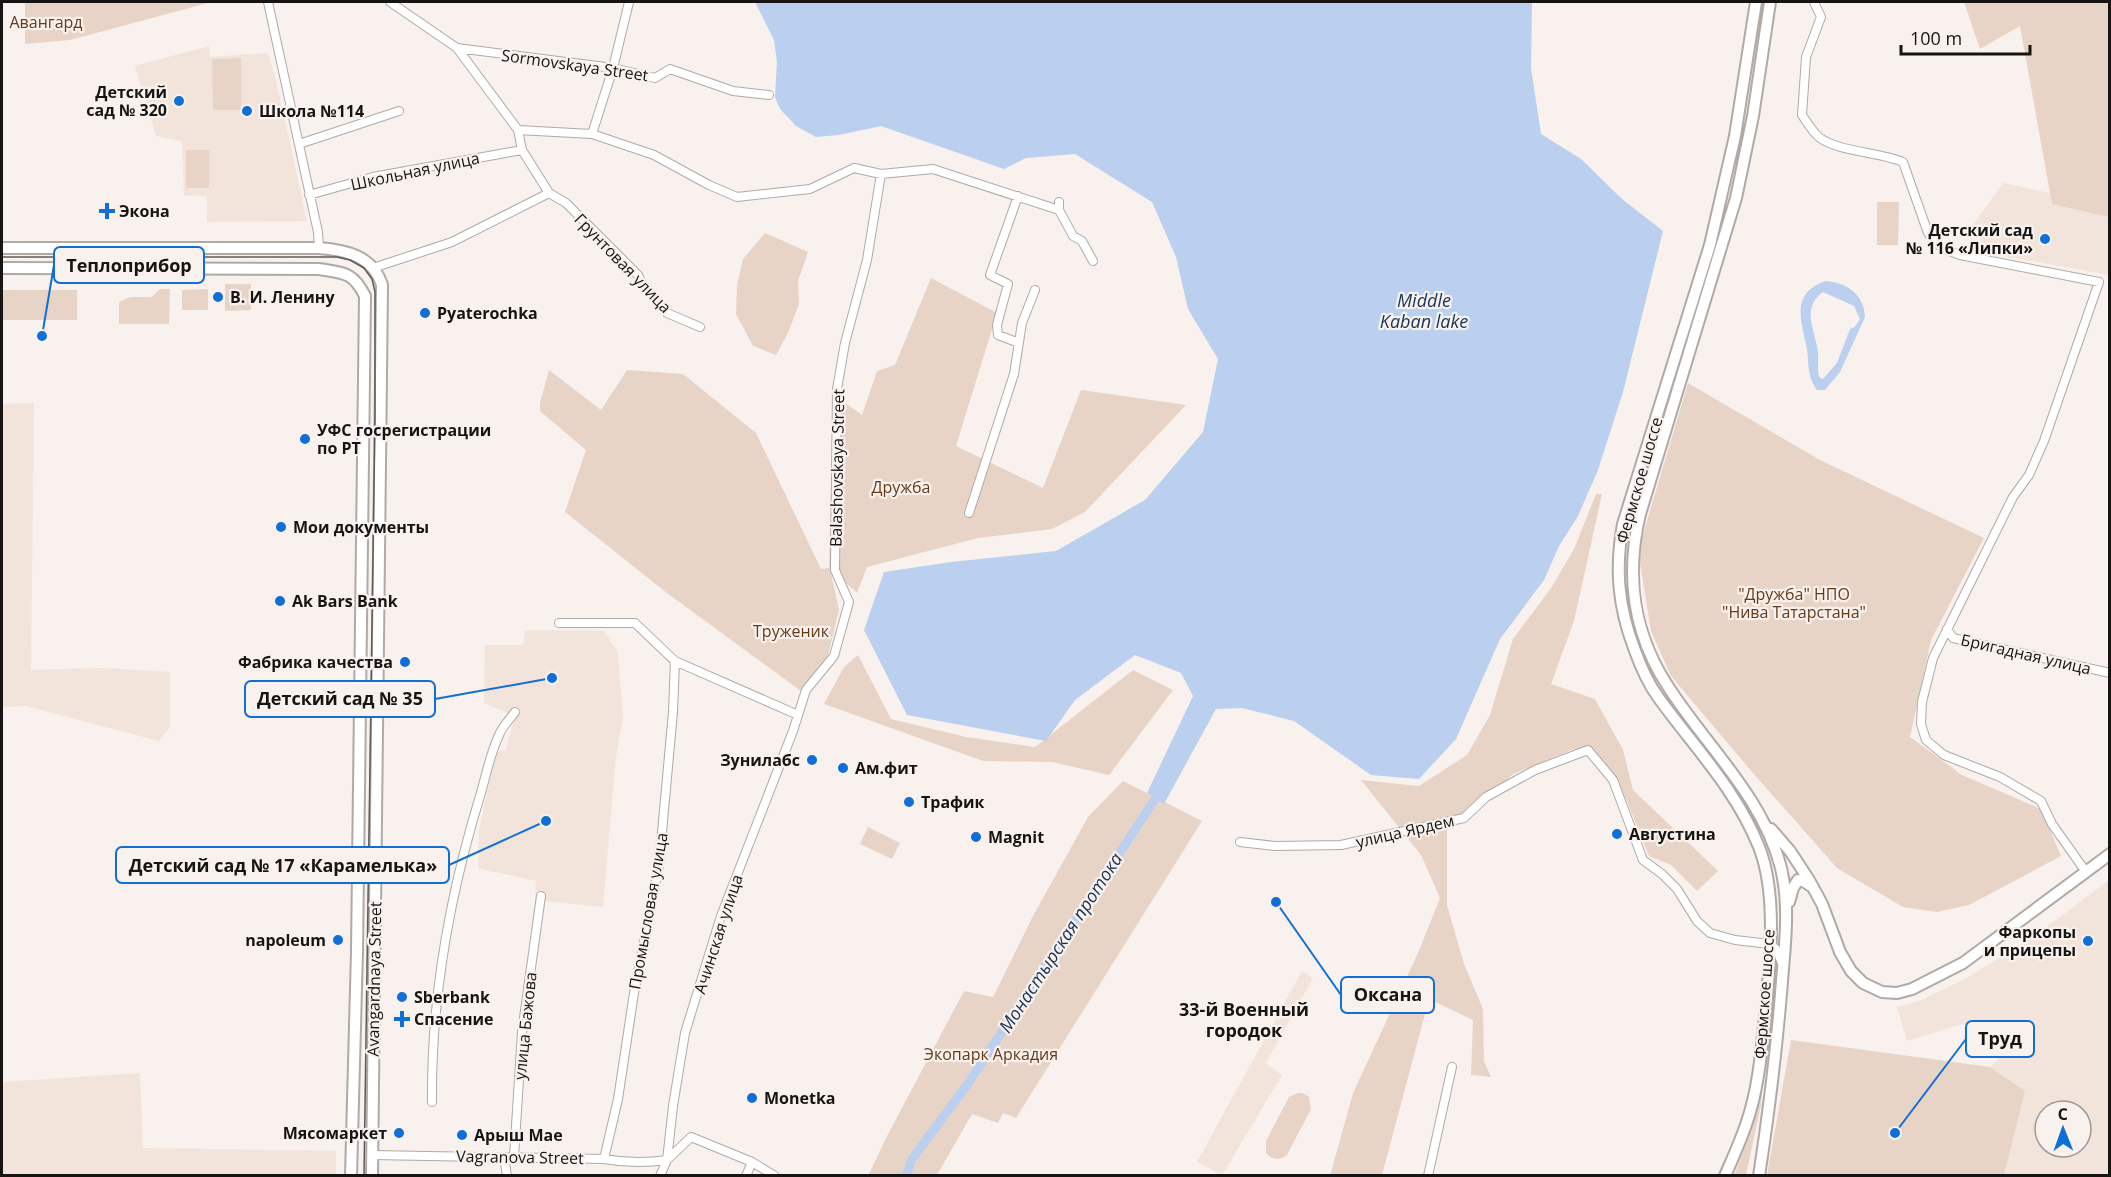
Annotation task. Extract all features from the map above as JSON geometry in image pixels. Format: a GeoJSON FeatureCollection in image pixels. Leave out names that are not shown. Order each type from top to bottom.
{"type":"FeatureCollection","features":[{"type":"Feature","properties":{"kind":"main road","name":"Фермское шоссе"},"geometry":{"type":"LineString","coordinates":[[1725,1176],[1752,1102],[1761,1050],[1770,944],[1768,888],[1759,848],[1748,823],[1719,776],[1657,696],[1645,676],[1626,627],[1620,603],[1618,575],[1623,524],[1710,245],[1735,136],[1756,2]]}},
{"type":"Feature","properties":{"kind":"main road","name":"Фермское шоссе"},"geometry":{"type":"LineString","coordinates":[[1770,2],[1753,116],[1736,198],[1640,514],[1632,558],[1634,604],[1648,649],[1669,688],[1729,766],[1765,822],[1781,867],[1787,911]]}},
{"type":"Feature","properties":{"kind":"main road"},"geometry":{"type":"LineString","coordinates":[[2,248],[319,248],[353,254],[365,260],[373,268]]}},
{"type":"Feature","properties":{"kind":"main road","name":"Avangardnaya Street"},"geometry":{"type":"LineString","coordinates":[[2,268],[319,269],[344,273],[358,281],[365,296],[357,951],[351,1176]]}},
{"type":"Feature","properties":{"kind":"main road","name":"Avangardnaya Street"},"geometry":{"type":"LineString","coordinates":[[372,1176],[382,285],[373,268]]}},
{"type":"Feature","properties":{"kind":"main road"},"geometry":{"type":"LineString","coordinates":[[1765,822],[1790,851],[1822,904],[1840,952],[1851,971],[1873,989],[1897,993],[1912,989],[1963,963],[2109,854]]}},
{"type":"Feature","properties":{"kind":"main road","name":"Фермское шоссе"},"geometry":{"type":"LineString","coordinates":[[1759,1176],[1768,1113],[1787,911],[1795,882],[1798,880],[1805,882],[1813,889]]}},
{"type":"Feature","properties":{"kind":"street"},"geometry":{"type":"LineString","coordinates":[[268,2],[318,232],[319,248]]}},
{"type":"Feature","properties":{"kind":"street","name":"Sormovskaya Street"},"geometry":{"type":"LineString","coordinates":[[390,2],[457,48],[613,68],[656,78],[670,69],[733,91],[769,95]]}},
{"type":"Feature","properties":{"kind":"street"},"geometry":{"type":"LineString","coordinates":[[592,134],[613,68],[629,2]]}},
{"type":"Feature","properties":{"kind":"street"},"geometry":{"type":"LineString","coordinates":[[1814,2],[1821,17],[1806,57],[1802,115],[1819,137],[1846,148],[1904,162],[1928,233],[1942,248],[1960,255],[2099,282],[2044,441],[2013,497],[1933,658],[1922,702],[1921,724],[1926,740],[1944,755],[2000,777],[2041,801],[2052,824],[2086,872]]}},
{"type":"Feature","properties":{"kind":"street","name":"Грунтовая улица"},"geometry":{"type":"LineString","coordinates":[[457,48],[518,130],[522,150],[549,193],[566,203],[638,275],[640,282],[667,313],[700,327]]}},
{"type":"Feature","properties":{"kind":"street"},"geometry":{"type":"LineString","coordinates":[[299,144],[399,111]]}},
{"type":"Feature","properties":{"kind":"street"},"geometry":{"type":"LineString","coordinates":[[518,130],[592,134],[654,155],[709,185],[738,197],[810,189],[854,168],[881,174],[933,168],[1018,196],[1059,206],[1072,236],[1082,241],[1093,261]]}},
{"type":"Feature","properties":{"kind":"street","name":"Школьная улица"},"geometry":{"type":"LineString","coordinates":[[309,195],[373,177],[522,150]]}},
{"type":"Feature","properties":{"kind":"street","name":"Balashovskaya Street"},"geometry":{"type":"LineString","coordinates":[[798,715],[806,690],[834,656],[849,602],[835,570],[837,389],[845,344],[867,260],[881,174]]}},
{"type":"Feature","properties":{"kind":"street"},"geometry":{"type":"LineString","coordinates":[[373,268],[452,242],[549,193]]}},
{"type":"Feature","properties":{"kind":"street"},"geometry":{"type":"LineString","coordinates":[[1018,196],[990,275],[1008,284],[997,325],[998,335],[1019,343]]}},
{"type":"Feature","properties":{"kind":"street"},"geometry":{"type":"LineString","coordinates":[[969,513],[1014,374],[1022,323],[1035,290]]}},
{"type":"Feature","properties":{"kind":"street"},"geometry":{"type":"LineString","coordinates":[[559,623],[635,622],[675,661],[798,715]]}},
{"type":"Feature","properties":{"kind":"street","name":"Бригадная улица"},"geometry":{"type":"LineString","coordinates":[[1947,629],[1953,638],[2109,673]]}},
{"type":"Feature","properties":{"kind":"street","name":"Промысловая улица"},"geometry":{"type":"LineString","coordinates":[[604,1159],[618,1099],[634,993],[659,865],[674,712],[675,661]]}},
{"type":"Feature","properties":{"kind":"street"},"geometry":{"type":"LineString","coordinates":[[432,1102],[437,1006],[450,911],[471,823],[499,733],[515,712]]}},
{"type":"Feature","properties":{"kind":"street","name":"Ачинская улица"},"geometry":{"type":"LineString","coordinates":[[668,1160],[673,1106],[686,1028],[721,916],[798,715]]}},
{"type":"Feature","properties":{"kind":"street","name":"улица Ярдем"},"geometry":{"type":"LineString","coordinates":[[1240,842],[1275,846],[1341,845],[1464,818],[1486,797],[1534,770],[1588,750],[1612,780],[1643,860],[1677,889],[1697,921],[1710,933],[1736,940],[1770,944]]}},
{"type":"Feature","properties":{"kind":"street","name":"улица Бажова"},"geometry":{"type":"LineString","coordinates":[[514,1157],[522,1032],[541,896]]}},
{"type":"Feature","properties":{"kind":"street"},"geometry":{"type":"LineString","coordinates":[[1770,944],[1780,955],[1783,969]]}},
{"type":"Feature","properties":{"kind":"street"},"geometry":{"type":"LineString","coordinates":[[1428,1176],[1452,1067]]}},
{"type":"Feature","properties":{"kind":"street"},"geometry":{"type":"LineString","coordinates":[[660,1176],[668,1160],[690,1137],[752,1162],[776,1176]]}},
{"type":"Feature","properties":{"kind":"street","name":"Vagranova Street"},"geometry":{"type":"LineString","coordinates":[[372,1155],[604,1159],[631,1163],[668,1160]]}},
{"type":"Feature","properties":{"kind":"street"},"geometry":{"type":"LineString","coordinates":[[504,1157],[507,1176]]}},
{"type":"Feature","properties":{"kind":"street"},"geometry":{"type":"LineString","coordinates":[[746,1176],[752,1162]]}},
{"type":"Feature","properties":{"kind":"shaded area","name":"Школа №114"},"geometry":{"type":"Polygon","coordinates":[[[209,46],[210,57],[268,53],[307,221],[207,222],[207,196],[184,195],[182,141],[156,136],[135,66],[209,46]]]}},
{"type":"Feature","properties":{"kind":"shaded area","name":"Детский сад № 116 «Липки»"},"geometry":{"type":"Polygon","coordinates":[[[2003,183],[2109,206],[2109,275],[1987,253],[1973,225],[2003,183]]]}},
{"type":"Feature","properties":{"kind":"shaded area"},"geometry":{"type":"Polygon","coordinates":[[[34,403],[31,670],[102,668],[170,672],[170,727],[159,741],[26,706],[2,707],[2,404],[34,403]]]}},
{"type":"Feature","properties":{"kind":"shaded area"},"geometry":{"type":"Polygon","coordinates":[[[525,631],[604,631],[618,653],[623,718],[616,757],[603,907],[535,900],[536,881],[478,868],[479,830],[496,752],[506,750],[515,716],[484,703],[485,645],[523,645],[525,631]]]}},
{"type":"Feature","properties":{"kind":"shaded area"},"geometry":{"type":"Polygon","coordinates":[[[2109,880],[2109,1175],[2004,1175],[2025,1091],[1990,1067],[2007,1049],[2003,1029],[1962,1024],[1907,1041],[1897,1007],[1919,1001],[1965,979],[2032,938],[2109,880]]]}},
{"type":"Feature","properties":{"kind":"shaded area"},"geometry":{"type":"Polygon","coordinates":[[[1302,971],[1313,978],[1266,1063],[1282,1075],[1222,1175],[1197,1162],[1302,971]]]}},
{"type":"Feature","properties":{"kind":"shaded area"},"geometry":{"type":"Polygon","coordinates":[[[140,1073],[143,1148],[336,1151],[336,1175],[2,1175],[2,1082],[140,1073]]]}},
{"type":"Feature","properties":{"kind":"green space","name":"Авангард"},"geometry":{"type":"Polygon","coordinates":[[[25,2],[212,2],[70,40],[25,44],[25,2]]]}},
{"type":"Feature","properties":{"kind":"green space"},"geometry":{"type":"Polygon","coordinates":[[[1964,2],[2109,2],[2109,217],[2052,204],[2020,26],[1980,49],[1964,2]]]}},
{"type":"Feature","properties":{"kind":"green space"},"geometry":{"type":"Polygon","coordinates":[[[241,58],[241,110],[213,110],[212,59],[241,58]]]}},
{"type":"Feature","properties":{"kind":"green space"},"geometry":{"type":"Polygon","coordinates":[[[186,150],[209,150],[209,188],[186,188],[186,150]]]}},
{"type":"Feature","properties":{"kind":"green space"},"geometry":{"type":"Polygon","coordinates":[[[1877,202],[1899,202],[1898,245],[1877,245],[1877,202]]]}},
{"type":"Feature","properties":{"kind":"green space"},"geometry":{"type":"Polygon","coordinates":[[[765,233],[808,252],[798,281],[799,304],[788,333],[776,355],[753,346],[736,314],[737,285],[743,259],[765,233]]]}},
{"type":"Feature","properties":{"kind":"green space"},"geometry":{"type":"Polygon","coordinates":[[[931,278],[997,313],[956,446],[1043,488],[1081,390],[1186,405],[1085,512],[1052,529],[978,538],[867,567],[857,593],[830,569],[839,610],[826,664],[801,691],[667,593],[565,512],[586,450],[540,411],[549,370],[601,410],[627,370],[683,374],[756,433],[821,569],[829,568],[833,394],[862,415],[877,371],[895,365],[931,278]]]}},
{"type":"Feature","properties":{"kind":"green space"},"geometry":{"type":"Polygon","coordinates":[[[225,284],[251,284],[251,310],[225,311],[225,284]]]}},
{"type":"Feature","properties":{"kind":"green space"},"geometry":{"type":"Polygon","coordinates":[[[160,289],[170,289],[169,324],[119,324],[119,302],[130,297],[151,297],[160,289]]]}},
{"type":"Feature","properties":{"kind":"green space"},"geometry":{"type":"Polygon","coordinates":[[[208,289],[208,310],[182,310],[182,290],[208,289]]]}},
{"type":"Feature","properties":{"kind":"green space"},"geometry":{"type":"Polygon","coordinates":[[[3,290],[77,290],[77,320],[3,320],[3,290]]]}},
{"type":"Feature","properties":{"kind":"green space","name":"\"Дружба\" НПО \"Нива Татарстана\""},"geometry":{"type":"Polygon","coordinates":[[[1688,383],[1820,460],[1984,538],[1931,640],[1910,737],[1962,775],[2041,809],[2061,856],[1969,905],[1937,912],[1903,907],[1837,868],[1671,676],[1651,631],[1638,551],[1688,383]]]}},
{"type":"Feature","properties":{"kind":"green space"},"geometry":{"type":"Polygon","coordinates":[[[1596,494],[1602,494],[1574,621],[1551,684],[1595,699],[1623,750],[1633,790],[1718,871],[1697,891],[1671,865],[1649,856],[1627,801],[1604,761],[1574,749],[1513,774],[1468,821],[1447,823],[1447,905],[1464,964],[1483,1009],[1484,1061],[1491,1077],[1471,1075],[1473,1020],[1429,999],[1382,1175],[1330,1176],[1353,1093],[1418,953],[1440,898],[1421,855],[1361,780],[1419,786],[1467,755],[1490,715],[1513,639],[1551,588],[1574,549],[1596,494]]]}},
{"type":"Feature","properties":{"kind":"green space"},"geometry":{"type":"Polygon","coordinates":[[[858,655],[891,719],[966,737],[1035,747],[1133,670],[1173,690],[1109,775],[1052,762],[983,761],[824,704],[844,667],[858,655]]]}},
{"type":"Feature","properties":{"kind":"green space","name":"Экопарк Аркадия"},"geometry":{"type":"Polygon","coordinates":[[[1123,781],[1202,821],[1016,1118],[1003,1113],[998,1123],[972,1114],[937,1175],[868,1176],[964,991],[993,997],[1033,916],[1088,817],[1123,781]]]}},
{"type":"Feature","properties":{"kind":"green space"},"geometry":{"type":"Polygon","coordinates":[[[868,827],[900,843],[892,859],[860,844],[868,827]]]}},
{"type":"Feature","properties":{"kind":"green space"},"geometry":{"type":"Polygon","coordinates":[[[1791,1040],[1990,1067],[2025,1091],[2004,1175],[1767,1175],[1791,1040]]]}},
{"type":"Feature","properties":{"kind":"green space"},"geometry":{"type":"Polygon","coordinates":[[[1763,1080],[1761,1105],[1746,1175],[1734,1176],[1748,1138],[1763,1080]]]}},
{"type":"Feature","properties":{"kind":"green space"},"geometry":{"type":"Polygon","coordinates":[[[1298,1093],[1309,1097],[1311,1109],[1287,1155],[1279,1159],[1273,1158],[1266,1153],[1266,1141],[1289,1097],[1298,1093]]]}},
{"type":"Feature","properties":{"kind":"water","name":"Middle Kaban lake"},"geometry":{"type":"Polygon","coordinates":[[[755,2],[1532,2],[1531,68],[1541,134],[1581,159],[1622,199],[1663,231],[1623,392],[1598,470],[1578,516],[1559,546],[1544,580],[1500,639],[1456,739],[1419,779],[1371,775],[1294,721],[1242,708],[1216,709],[1164,804],[1147,793],[1193,696],[1181,673],[1135,655],[1075,700],[1046,741],[907,715],[864,630],[884,572],[951,562],[1056,551],[1145,500],[1203,432],[1218,359],[1188,309],[1176,257],[1152,202],[1075,154],[1026,158],[1004,169],[881,126],[839,135],[816,137],[796,126],[780,109],[775,97],[777,62],[774,40],[755,2]]]}},
{"type":"Feature","properties":{"kind":"water"},"geometry":{"type":"Polygon","coordinates":[[[1826,281],[1847,287],[1858,296],[1865,317],[1840,372],[1825,390],[1817,390],[1812,380],[1801,318],[1803,300],[1815,286],[1826,281]],[[1823,292],[1812,305],[1811,321],[1818,353],[1818,374],[1823,379],[1837,363],[1850,329],[1855,327],[1860,319],[1854,306],[1823,292]]]}},
{"type":"Feature","properties":{"kind":"waterway","name":"Монастырская протока"},"geometry":{"type":"LineString","coordinates":[[906,1176],[912,1159],[967,1085],[1155,799]]}},
{"type":"Feature","properties":{"kind":"tram line"},"geometry":{"type":"LineString","coordinates":[[2,257],[337,257],[350,260],[364,268],[372,279],[375,292],[375,419],[364,1176]]}},
{"type":"Feature","properties":{"kind":"place","name":"Детский сад № 320"},"geometry":{"type":"Point","coordinates":[179,101]}},
{"type":"Feature","properties":{"kind":"place","name":"Школа №114"},"geometry":{"type":"Point","coordinates":[247,111]}},
{"type":"Feature","properties":{"kind":"place","name":"Экона"},"geometry":{"type":"Point","coordinates":[107,211]}},
{"type":"Feature","properties":{"kind":"place","name":"Детский сад № 116 «Липки»"},"geometry":{"type":"Point","coordinates":[2045,239]}},
{"type":"Feature","properties":{"kind":"place","name":"В. И. Ленину"},"geometry":{"type":"Point","coordinates":[218,297]}},
{"type":"Feature","properties":{"kind":"place","name":"Pyaterochka"},"geometry":{"type":"Point","coordinates":[425,313]}},
{"type":"Feature","properties":{"kind":"place","name":"Теплоприбор"},"geometry":{"type":"Point","coordinates":[42,336]}},
{"type":"Feature","properties":{"kind":"place","name":"УФС госрегистрации по РТ"},"geometry":{"type":"Point","coordinates":[305,439]}},
{"type":"Feature","properties":{"kind":"place","name":"Мои документы"},"geometry":{"type":"Point","coordinates":[281,527]}},
{"type":"Feature","properties":{"kind":"place","name":"Ak Bars Bank"},"geometry":{"type":"Point","coordinates":[280,601]}},
{"type":"Feature","properties":{"kind":"place","name":"Фабрика качества"},"geometry":{"type":"Point","coordinates":[405,662]}},
{"type":"Feature","properties":{"kind":"place","name":"Детский сад № 35"},"geometry":{"type":"Point","coordinates":[552,678]}},
{"type":"Feature","properties":{"kind":"place","name":"Зунилабс"},"geometry":{"type":"Point","coordinates":[812,760]}},
{"type":"Feature","properties":{"kind":"place","name":"Ам.фит"},"geometry":{"type":"Point","coordinates":[843,768]}},
{"type":"Feature","properties":{"kind":"place","name":"Трафик"},"geometry":{"type":"Point","coordinates":[909,802]}},
{"type":"Feature","properties":{"kind":"place","name":"Детский сад № 17 «Карамелька»"},"geometry":{"type":"Point","coordinates":[546,821]}},
{"type":"Feature","properties":{"kind":"place","name":"Августина"},"geometry":{"type":"Point","coordinates":[1617,834]}},
{"type":"Feature","properties":{"kind":"place","name":"Magnit"},"geometry":{"type":"Point","coordinates":[976,837]}},
{"type":"Feature","properties":{"kind":"place","name":"Оксана"},"geometry":{"type":"Point","coordinates":[1276,902]}},
{"type":"Feature","properties":{"kind":"place","name":"napoleum"},"geometry":{"type":"Point","coordinates":[338,940]}},
{"type":"Feature","properties":{"kind":"place","name":"Фаркопы и прицепы"},"geometry":{"type":"Point","coordinates":[2088,941]}},
{"type":"Feature","properties":{"kind":"place","name":"Sberbank"},"geometry":{"type":"Point","coordinates":[402,997]}},
{"type":"Feature","properties":{"kind":"place","name":"Спасение"},"geometry":{"type":"Point","coordinates":[402,1019]}},
{"type":"Feature","properties":{"kind":"place","name":"Monetka"},"geometry":{"type":"Point","coordinates":[752,1098]}},
{"type":"Feature","properties":{"kind":"place","name":"Мясомаркет"},"geometry":{"type":"Point","coordinates":[399,1133]}},
{"type":"Feature","properties":{"kind":"place","name":"Труд"},"geometry":{"type":"Point","coordinates":[1895,1133]}},
{"type":"Feature","properties":{"kind":"place","name":"Арыш Мае"},"geometry":{"type":"Point","coordinates":[462,1135]}},
{"type":"Feature","properties":{"kind":"district","name":"33-й Военный городок"},"geometry":{"type":"Point","coordinates":[1244,1020]}},
{"type":"Feature","properties":{"kind":"park label","name":"Дружба"},"geometry":{"type":"Point","coordinates":[901,487]}},
{"type":"Feature","properties":{"kind":"park label","name":"Труженик"},"geometry":{"type":"Point","coordinates":[791,631]}}]}
